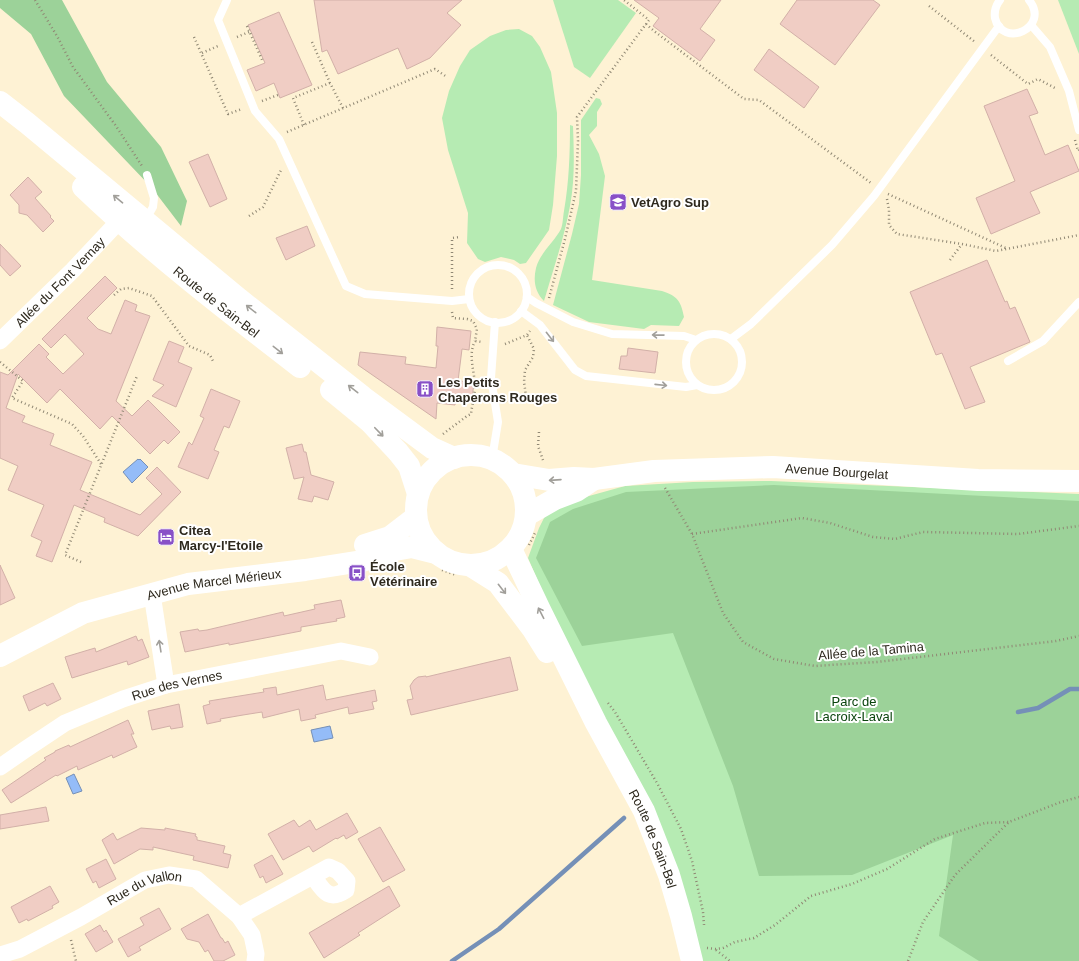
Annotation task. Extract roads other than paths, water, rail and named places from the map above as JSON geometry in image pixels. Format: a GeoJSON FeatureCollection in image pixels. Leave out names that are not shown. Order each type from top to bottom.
{"type":"FeatureCollection","features":[{"type":"Feature","properties":{"kind":"main road","name":"Route de Sain-Bel"},"geometry":{"type":"LineString","coordinates":[[4,106],[47,152],[119,221],[226,309],[370,422],[409,466],[418,494]]}},
{"type":"Feature","properties":{"kind":"main road","name":"Route de Sain-Bel"},"geometry":{"type":"LineString","coordinates":[[4,106],[27,123],[239,299],[356,392],[432,448],[454,458]]}},
{"type":"Feature","properties":{"kind":"main road"},"geometry":{"type":"LineString","coordinates":[[473,455],[492,459],[503,465],[513,474],[521,486],[533,520],[523,529],[517,542],[519,549],[486,564],[471,566],[453,562],[436,553],[427,543],[420,531],[416,517],[418,494],[426,478],[430,474],[439,466],[454,458],[473,455]]}},
{"type":"Feature","properties":{"kind":"main road","name":"Avenue Bourgelat"},"geometry":{"type":"LineString","coordinates":[[513,474],[549,480],[574,478],[594,479],[654,471],[773,467],[978,480],[1079,481]]}},
{"type":"Feature","properties":{"kind":"main road","name":"Avenue Bourgelat"},"geometry":{"type":"LineString","coordinates":[[533,520],[555,499],[576,492],[594,479]]}},
{"type":"Feature","properties":{"kind":"main road","name":"Avenue Marcel Mérieux"},"geometry":{"type":"LineString","coordinates":[[0,641],[75,602],[189,570],[303,557],[356,548],[390,537],[416,517]]}},
{"type":"Feature","properties":{"kind":"main road","name":"Avenue Marcel Mérieux"},"geometry":{"type":"LineString","coordinates":[[0,656],[83,613],[188,584],[305,570],[362,561],[395,550],[412,547],[436,553]]}},
{"type":"Feature","properties":{"kind":"main road","name":"Route de Sain-Bel"},"geometry":{"type":"LineString","coordinates":[[519,549],[540,610],[576,679],[596,723],[641,804],[668,876],[681,916],[691,960]]}},
{"type":"Feature","properties":{"kind":"main road","name":"Route de Sain-Bel"},"geometry":{"type":"LineString","coordinates":[[471,566],[498,583],[532,628],[568,686],[596,723]]}},
{"type":"Feature","properties":{"kind":"street"},"geometry":{"type":"LineString","coordinates":[[119,221],[129,219],[180,261],[190,259]]}},
{"type":"Feature","properties":{"kind":"street","name":"Allée du Font Vernay"},"geometry":{"type":"LineString","coordinates":[[0,341],[73,270],[119,221]]}},
{"type":"Feature","properties":{"kind":"street"},"geometry":{"type":"LineString","coordinates":[[152,594],[166,685]]}},
{"type":"Feature","properties":{"kind":"street","name":"Rue des Vernes"},"geometry":{"type":"LineString","coordinates":[[0,767],[66,723],[123,699],[166,685],[341,651],[370,657]]}},
{"type":"Feature","properties":{"kind":"street","name":"Rue du Vallon"},"geometry":{"type":"LineString","coordinates":[[0,955],[20,949],[145,880],[169,875],[196,879],[239,916],[252,935],[256,954],[255,961]]}},
{"type":"Feature","properties":{"kind":"street"},"geometry":{"type":"LineString","coordinates":[[239,916],[313,876]]}},
{"type":"Feature","properties":{"kind":"lane"},"geometry":{"type":"LineString","coordinates":[[227,0],[218,20],[255,111],[277,136],[346,286],[365,294],[452,301],[469,299]]}},
{"type":"Feature","properties":{"kind":"lane"},"geometry":{"type":"LineString","coordinates":[[1000,0],[995,9],[995,15],[999,26],[1004,30],[1015,34],[1021,33],[1031,25],[1034,19],[1033,6],[1029,0]]}},
{"type":"Feature","properties":{"kind":"lane"},"geometry":{"type":"LineString","coordinates":[[1031,25],[1050,47],[1069,92],[1079,130]]}},
{"type":"Feature","properties":{"kind":"lane"},"geometry":{"type":"LineString","coordinates":[[731,339],[751,324],[832,245],[879,190],[999,26]]}},
{"type":"Feature","properties":{"kind":"lane"},"geometry":{"type":"LineString","coordinates":[[145,221],[153,207],[154,198],[147,175]]}},
{"type":"Feature","properties":{"kind":"lane"},"geometry":{"type":"LineString","coordinates":[[497,265],[514,269],[524,282],[527,297],[521,311],[516,316],[510,320],[495,322],[486,320],[478,315],[469,299],[469,291],[475,276],[484,268],[497,265]]}},
{"type":"Feature","properties":{"kind":"lane"},"geometry":{"type":"LineString","coordinates":[[527,297],[546,309],[573,322],[612,334],[684,336],[696,340]]}},
{"type":"Feature","properties":{"kind":"lane"},"geometry":{"type":"LineString","coordinates":[[1008,361],[1043,341],[1079,302]]}},
{"type":"Feature","properties":{"kind":"lane"},"geometry":{"type":"LineString","coordinates":[[521,311],[540,325],[575,370],[586,376],[686,387],[697,385]]}},
{"type":"Feature","properties":{"kind":"lane"},"geometry":{"type":"LineString","coordinates":[[492,459],[498,422],[491,378],[495,322]]}},
{"type":"Feature","properties":{"kind":"lane"},"geometry":{"type":"LineString","coordinates":[[704,335],[722,335],[731,339],[738,346],[742,355],[740,375],[734,383],[726,388],[716,391],[706,390],[697,385],[691,379],[685,363],[686,354],[690,346],[704,335]]}},
{"type":"Feature","properties":{"kind":"water"},"geometry":{"type":"Polygon","coordinates":[[[138,459],[140,459],[148,467],[132,483],[123,472],[138,459]]]}},
{"type":"Feature","properties":{"kind":"water"},"geometry":{"type":"Polygon","coordinates":[[[330,726],[333,738],[314,742],[311,730],[330,726]]]}},
{"type":"Feature","properties":{"kind":"water"},"geometry":{"type":"Polygon","coordinates":[[[74,774],[82,791],[73,794],[66,778],[74,774]]]}},
{"type":"Feature","properties":{"kind":"waterway"},"geometry":{"type":"LineString","coordinates":[[1018,712],[1038,708],[1070,689],[1079,689]]}},
{"type":"Feature","properties":{"kind":"waterway"},"geometry":{"type":"LineString","coordinates":[[452,961],[499,929],[624,818]]}},
{"type":"Feature","properties":{"kind":"place","name":"VetAgro Sup"},"geometry":{"type":"Point","coordinates":[618,202]}},
{"type":"Feature","properties":{"kind":"place","name":"Les Petits Chaperons Rouges"},"geometry":{"type":"Point","coordinates":[425,389]}},
{"type":"Feature","properties":{"kind":"place","name":"Citea Marcy-l'Etoile"},"geometry":{"type":"Point","coordinates":[166,537]}},
{"type":"Feature","properties":{"kind":"place","name":"École Vétérinaire"},"geometry":{"type":"Point","coordinates":[357,573]}},
{"type":"Feature","properties":{"kind":"park label","name":"Parc de Lacroix-Laval"},"geometry":{"type":"Point","coordinates":[854,708]}}]}
